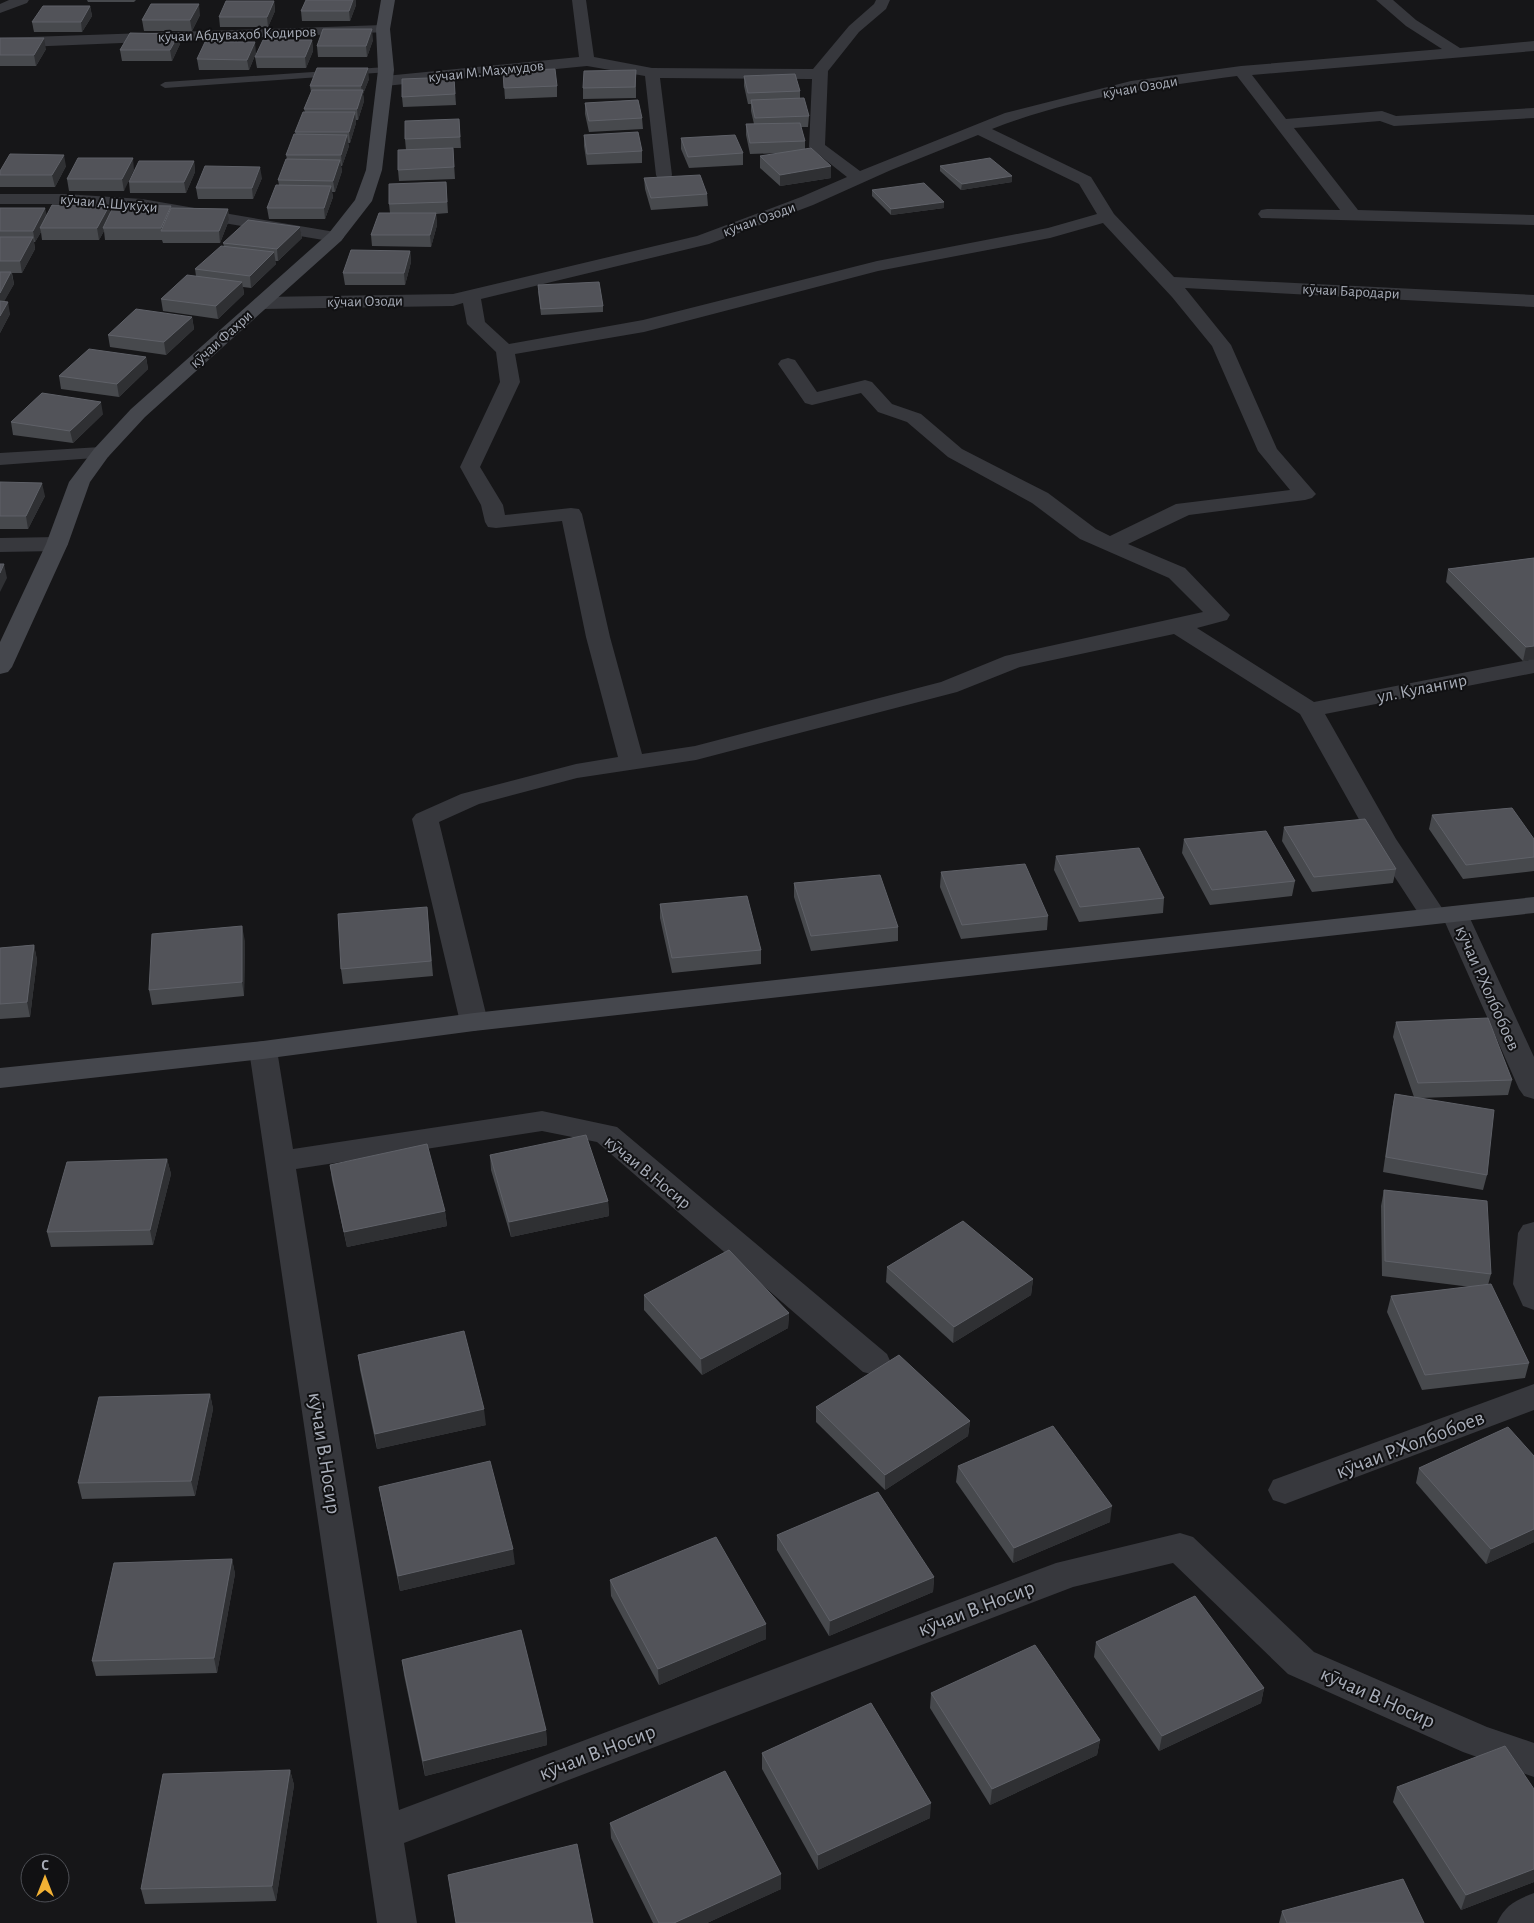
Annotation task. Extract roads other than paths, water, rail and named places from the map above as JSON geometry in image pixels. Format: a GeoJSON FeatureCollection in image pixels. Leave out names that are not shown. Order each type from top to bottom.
{"type":"FeatureCollection","features":[{"type":"Feature","properties":{"kind":"street"},"geometry":{"type":"LineString","coordinates":[[0,9],[22,0]]}},
{"type":"Feature","properties":{"kind":"street","name":"кӯчаи Фахри"},"geometry":{"type":"LineString","coordinates":[[0,667],[57,544],[80,482],[101,453],[138,413],[335,237],[363,201],[374,170],[386,76],[383,29],[388,0]]}},
{"type":"Feature","properties":{"kind":"street"},"geometry":{"type":"LineString","coordinates":[[579,0],[587,61]]}},
{"type":"Feature","properties":{"kind":"street"},"geometry":{"type":"LineString","coordinates":[[860,178],[817,147],[820,70],[854,29],[881,6],[883,0]]}},
{"type":"Feature","properties":{"kind":"street"},"geometry":{"type":"LineString","coordinates":[[1383,0],[1412,23],[1456,52]]}},
{"type":"Feature","properties":{"kind":"street","name":"кӯчаи Абдуваҳоб Қодиров"},"geometry":{"type":"LineString","coordinates":[[0,43],[383,29]]}},
{"type":"Feature","properties":{"kind":"street","name":"кӯчаи Озоди"},"geometry":{"type":"LineString","coordinates":[[262,303],[453,300],[703,240],[807,201],[1011,116],[1131,86],[1241,71],[1534,46]]}},
{"type":"Feature","properties":{"kind":"street","name":"кӯчаи М.Маҳмудов"},"geometry":{"type":"LineString","coordinates":[[386,76],[587,61],[652,73],[820,74]]}},
{"type":"Feature","properties":{"kind":"street"},"geometry":{"type":"LineString","coordinates":[[1241,71],[1352,214]]}},
{"type":"Feature","properties":{"kind":"street"},"geometry":{"type":"LineString","coordinates":[[652,73],[664,175]]}},
{"type":"Feature","properties":{"kind":"street"},"geometry":{"type":"LineString","coordinates":[[1282,124],[1382,116],[1394,121],[1534,113]]}},
{"type":"Feature","properties":{"kind":"street"},"geometry":{"type":"LineString","coordinates":[[979,129],[1085,181],[1107,217],[1169,282],[1221,344],[1268,451],[1305,494],[1184,509],[1110,544]]}},
{"type":"Feature","properties":{"kind":"street","name":"кӯчаи А.Шукӯҳи"},"geometry":{"type":"LineString","coordinates":[[0,198],[65,199],[142,204],[335,237]]}},
{"type":"Feature","properties":{"kind":"street"},"geometry":{"type":"LineString","coordinates":[[1267,214],[1352,214],[1427,219],[1534,220]]}},
{"type":"Feature","properties":{"kind":"street"},"geometry":{"type":"LineString","coordinates":[[504,350],[644,326],[878,266],[1050,233],[1107,217]]}},
{"type":"Feature","properties":{"kind":"street","name":"кӯчаи Бародари"},"geometry":{"type":"LineString","coordinates":[[1169,282],[1534,301]]}},
{"type":"Feature","properties":{"kind":"street"},"geometry":{"type":"LineString","coordinates":[[470,296],[476,324],[504,350],[510,382],[470,467],[492,505],[496,522],[571,514],[598,637],[632,762]]}},
{"type":"Feature","properties":{"kind":"street"},"geometry":{"type":"LineString","coordinates":[[474,1022],[425,819],[470,799],[576,770],[696,753],[950,687],[1013,661],[1178,626],[1219,615],[1177,573],[1088,534],[1040,498],[955,454],[914,418],[885,408],[865,386],[812,399],[788,364]]}},
{"type":"Feature","properties":{"kind":"street"},"geometry":{"type":"LineString","coordinates":[[0,460],[101,453]]}},
{"type":"Feature","properties":{"kind":"street"},"geometry":{"type":"LineString","coordinates":[[0,545],[57,544]]}},
{"type":"Feature","properties":{"kind":"street"},"geometry":{"type":"LineString","coordinates":[[1178,626],[1310,710]]}},
{"type":"Feature","properties":{"kind":"street","name":"ул. Кулангир"},"geometry":{"type":"LineString","coordinates":[[1310,710],[1534,666]]}},
{"type":"Feature","properties":{"kind":"street","name":"кӯчаи Р.Холбобоев"},"geometry":{"type":"LineString","coordinates":[[1310,710],[1384,839],[1445,915],[1534,1089]]}},
{"type":"Feature","properties":{"kind":"street"},"geometry":{"type":"LineString","coordinates":[[0,1078],[263,1050],[474,1022],[1534,905]]}},
{"type":"Feature","properties":{"kind":"street","name":"кӯчаи В.Носир"},"geometry":{"type":"LineString","coordinates":[[263,1050],[397,1923]]}},
{"type":"Feature","properties":{"kind":"street","name":"кӯчаи В.Носир"},"geometry":{"type":"LineString","coordinates":[[280,1161],[542,1121],[606,1134],[875,1363]]}},
{"type":"Feature","properties":{"kind":"street"},"geometry":{"type":"LineString","coordinates":[[1534,1233],[1528,1284],[1534,1298]]}},
{"type":"Feature","properties":{"kind":"street","name":"кӯчаи Р.Холбобоев"},"geometry":{"type":"LineString","coordinates":[[1285,1490],[1534,1396]]}},
{"type":"Feature","properties":{"kind":"street","name":"кӯчаи В.Носир"},"geometry":{"type":"LineString","coordinates":[[384,1834],[1069,1572],[1180,1548],[1301,1663],[1476,1740],[1534,1760]]}},
{"type":"Feature","properties":{"kind":"street"},"geometry":{"type":"LineString","coordinates":[[1517,1923],[1534,1912]]}},
{"type":"Feature","properties":{"kind":"lane"},"geometry":{"type":"LineString","coordinates":[[165,85],[386,76]]}}]}
